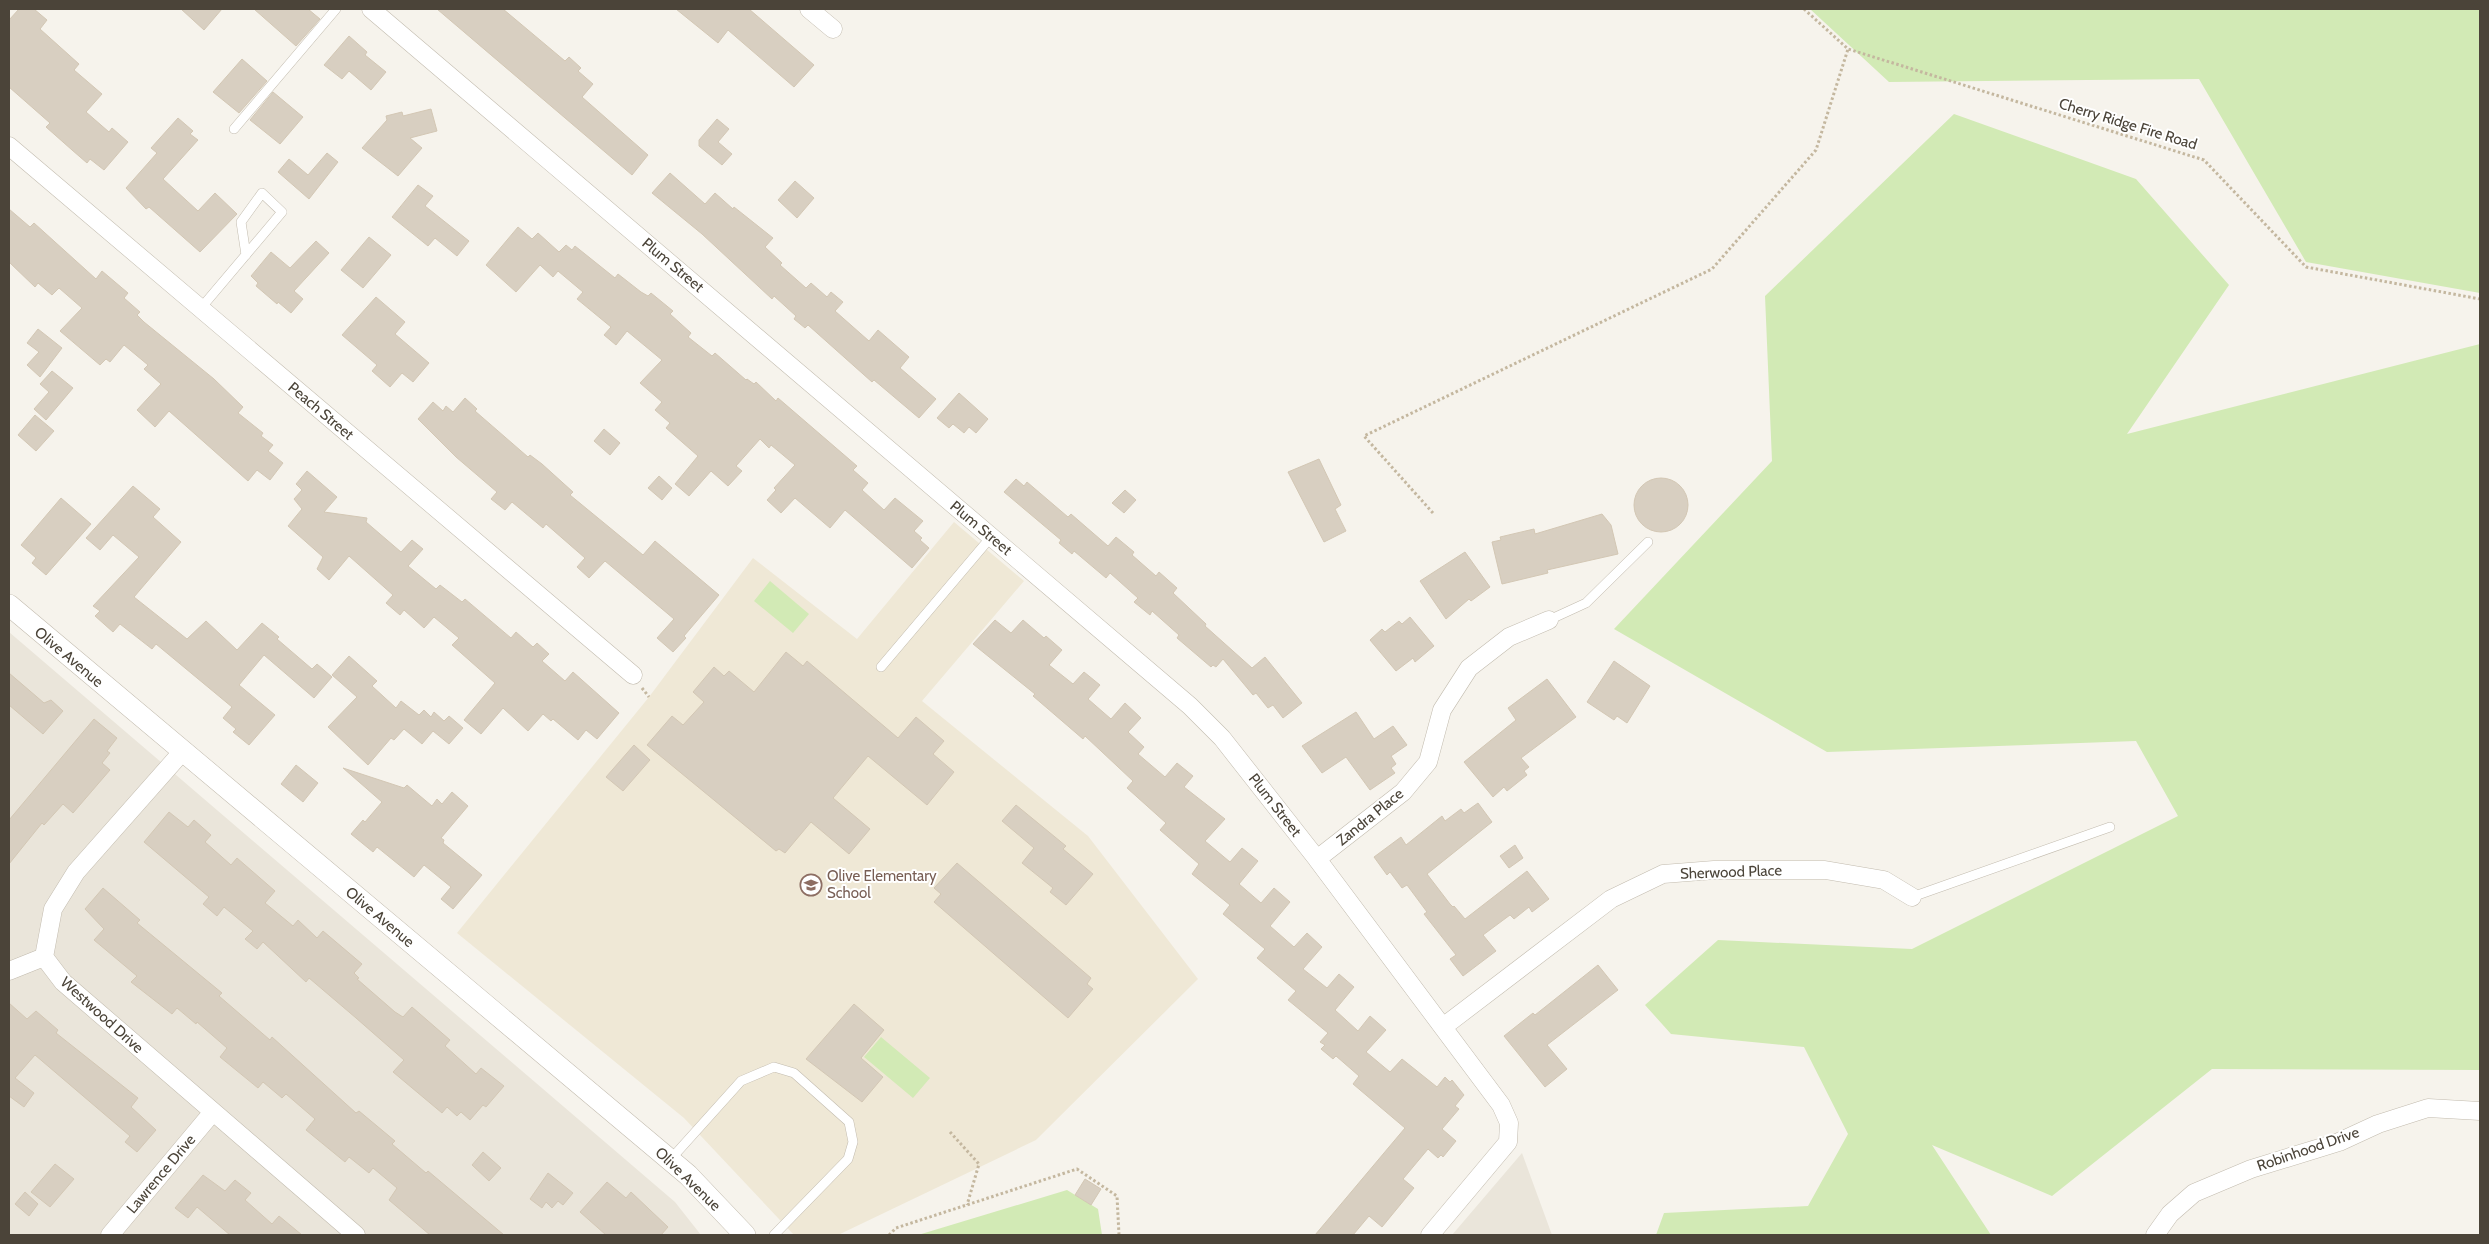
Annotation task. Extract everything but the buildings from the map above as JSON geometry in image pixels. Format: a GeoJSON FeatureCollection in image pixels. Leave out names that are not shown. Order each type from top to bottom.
{"type":"FeatureCollection","features":[{"type":"Feature","properties":{"kind":"street","name":"Plum Street"},"geometry":{"type":"LineString","coordinates":[[371,9],[1190,706],[1222,738],[1317,859],[1443,1027],[1501,1105],[1509,1123],[1508,1142],[1430,1235]]}},
{"type":"Feature","properties":{"kind":"street"},"geometry":{"type":"LineString","coordinates":[[809,9],[833,29]]}},
{"type":"Feature","properties":{"kind":"street","name":"Peach Street"},"geometry":{"type":"LineString","coordinates":[[9,146],[633,675]]}},
{"type":"Feature","properties":{"kind":"street","name":"Olive Avenue"},"geometry":{"type":"LineString","coordinates":[[9,606],[688,1175],[745,1235]]}},
{"type":"Feature","properties":{"kind":"street","name":"Zandra Place"},"geometry":{"type":"LineString","coordinates":[[1317,859],[1403,792],[1428,762],[1442,710],[1469,668],[1510,637],[1549,620]]}},
{"type":"Feature","properties":{"kind":"street"},"geometry":{"type":"LineString","coordinates":[[9,971],[44,956],[53,909],[76,872],[182,752]]}},
{"type":"Feature","properties":{"kind":"street","name":"Sherwood Place"},"geometry":{"type":"LineString","coordinates":[[1443,1027],[1610,899],[1663,874],[1714,870],[1825,870],[1884,880],[1912,897]]}},
{"type":"Feature","properties":{"kind":"street","name":"Westwood Drive"},"geometry":{"type":"LineString","coordinates":[[44,956],[63,982],[212,1113],[356,1235]]}},
{"type":"Feature","properties":{"kind":"street","name":"Robinhood Drive"},"geometry":{"type":"LineString","coordinates":[[2155,1235],[2170,1214],[2194,1194],[2251,1169],[2340,1142],[2378,1124],[2428,1108],[2480,1111]]}},
{"type":"Feature","properties":{"kind":"street","name":"Lawrence Drive"},"geometry":{"type":"LineString","coordinates":[[110,1235],[212,1113]]}},
{"type":"Feature","properties":{"kind":"lane"},"geometry":{"type":"LineString","coordinates":[[234,128],[336,9]]}},
{"type":"Feature","properties":{"kind":"lane"},"geometry":{"type":"LineString","coordinates":[[200,308],[246,255],[282,212],[262,193],[241,222],[246,255]]}},
{"type":"Feature","properties":{"kind":"lane"},"geometry":{"type":"LineString","coordinates":[[881,667],[991,537]]}},
{"type":"Feature","properties":{"kind":"lane"},"geometry":{"type":"LineString","coordinates":[[1549,620],[1586,603],[1648,542]]}},
{"type":"Feature","properties":{"kind":"lane"},"geometry":{"type":"LineString","coordinates":[[1912,897],[2110,827]]}},
{"type":"Feature","properties":{"kind":"lane"},"geometry":{"type":"LineString","coordinates":[[670,1160],[741,1080],[774,1067],[794,1073],[849,1122],[853,1142],[848,1159],[774,1235]]}},
{"type":"Feature","properties":{"kind":"path","name":"Cherry Ridge Fire Road"},"geometry":{"type":"LineString","coordinates":[[1804,9],[1848,49],[2204,160],[2306,267],[2480,300]]}},
{"type":"Feature","properties":{"kind":"path"},"geometry":{"type":"LineString","coordinates":[[1433,513],[1364,436],[1712,269],[1816,150],[1848,49]]}},
{"type":"Feature","properties":{"kind":"path"},"geometry":{"type":"LineString","coordinates":[[950,1132],[979,1164],[966,1205]]}},
{"type":"Feature","properties":{"kind":"path"},"geometry":{"type":"LineString","coordinates":[[889,1235],[896,1228],[1077,1169],[1116,1196],[1119,1235]]}},
{"type":"Feature","properties":{"kind":"shaded area","name":"Olive Elementary School"},"geometry":{"type":"Polygon","coordinates":[[[954,522],[1024,581],[922,701],[1088,836],[1198,979],[1036,1140],[838,1235],[794,1235],[684,1118],[457,933],[649,697],[753,558],[857,639],[954,522]]]}},
{"type":"Feature","properties":{"kind":"shaded area"},"geometry":{"type":"Polygon","coordinates":[[[9,632],[675,1202],[701,1235],[9,1235],[9,632]]]}},
{"type":"Feature","properties":{"kind":"shaded area"},"geometry":{"type":"Polygon","coordinates":[[[1522,1153],[1552,1235],[1452,1235],[1522,1153]]]}},
{"type":"Feature","properties":{"kind":"green space"},"geometry":{"type":"Polygon","coordinates":[[[1810,9],[2480,9],[2480,293],[2306,262],[2199,79],[1889,82],[1810,9]]]}},
{"type":"Feature","properties":{"kind":"green space"},"geometry":{"type":"Polygon","coordinates":[[[1954,114],[2136,179],[2229,285],[2127,434],[2480,344],[2480,1070],[2212,1069],[2052,1196],[1932,1145],[1991,1235],[1656,1235],[1664,1213],[1808,1206],[1848,1134],[1804,1047],[1671,1034],[1645,1005],[1718,940],[1912,949],[2178,816],[2136,741],[1827,752],[1614,629],[1772,461],[1765,296],[1954,114]]]}},
{"type":"Feature","properties":{"kind":"green space"},"geometry":{"type":"Polygon","coordinates":[[[770,581],[809,614],[793,633],[754,601],[770,581]]]}},
{"type":"Feature","properties":{"kind":"green space"},"geometry":{"type":"Polygon","coordinates":[[[881,1037],[930,1078],[913,1098],[864,1057],[881,1037]]]}},
{"type":"Feature","properties":{"kind":"green space"},"geometry":{"type":"Polygon","coordinates":[[[1067,1190],[1098,1209],[1102,1235],[918,1235],[1067,1190]]]}},
{"type":"Feature","properties":{"kind":"place","name":"Olive Elementary School"},"geometry":{"type":"Point","coordinates":[811,885]}}]}
